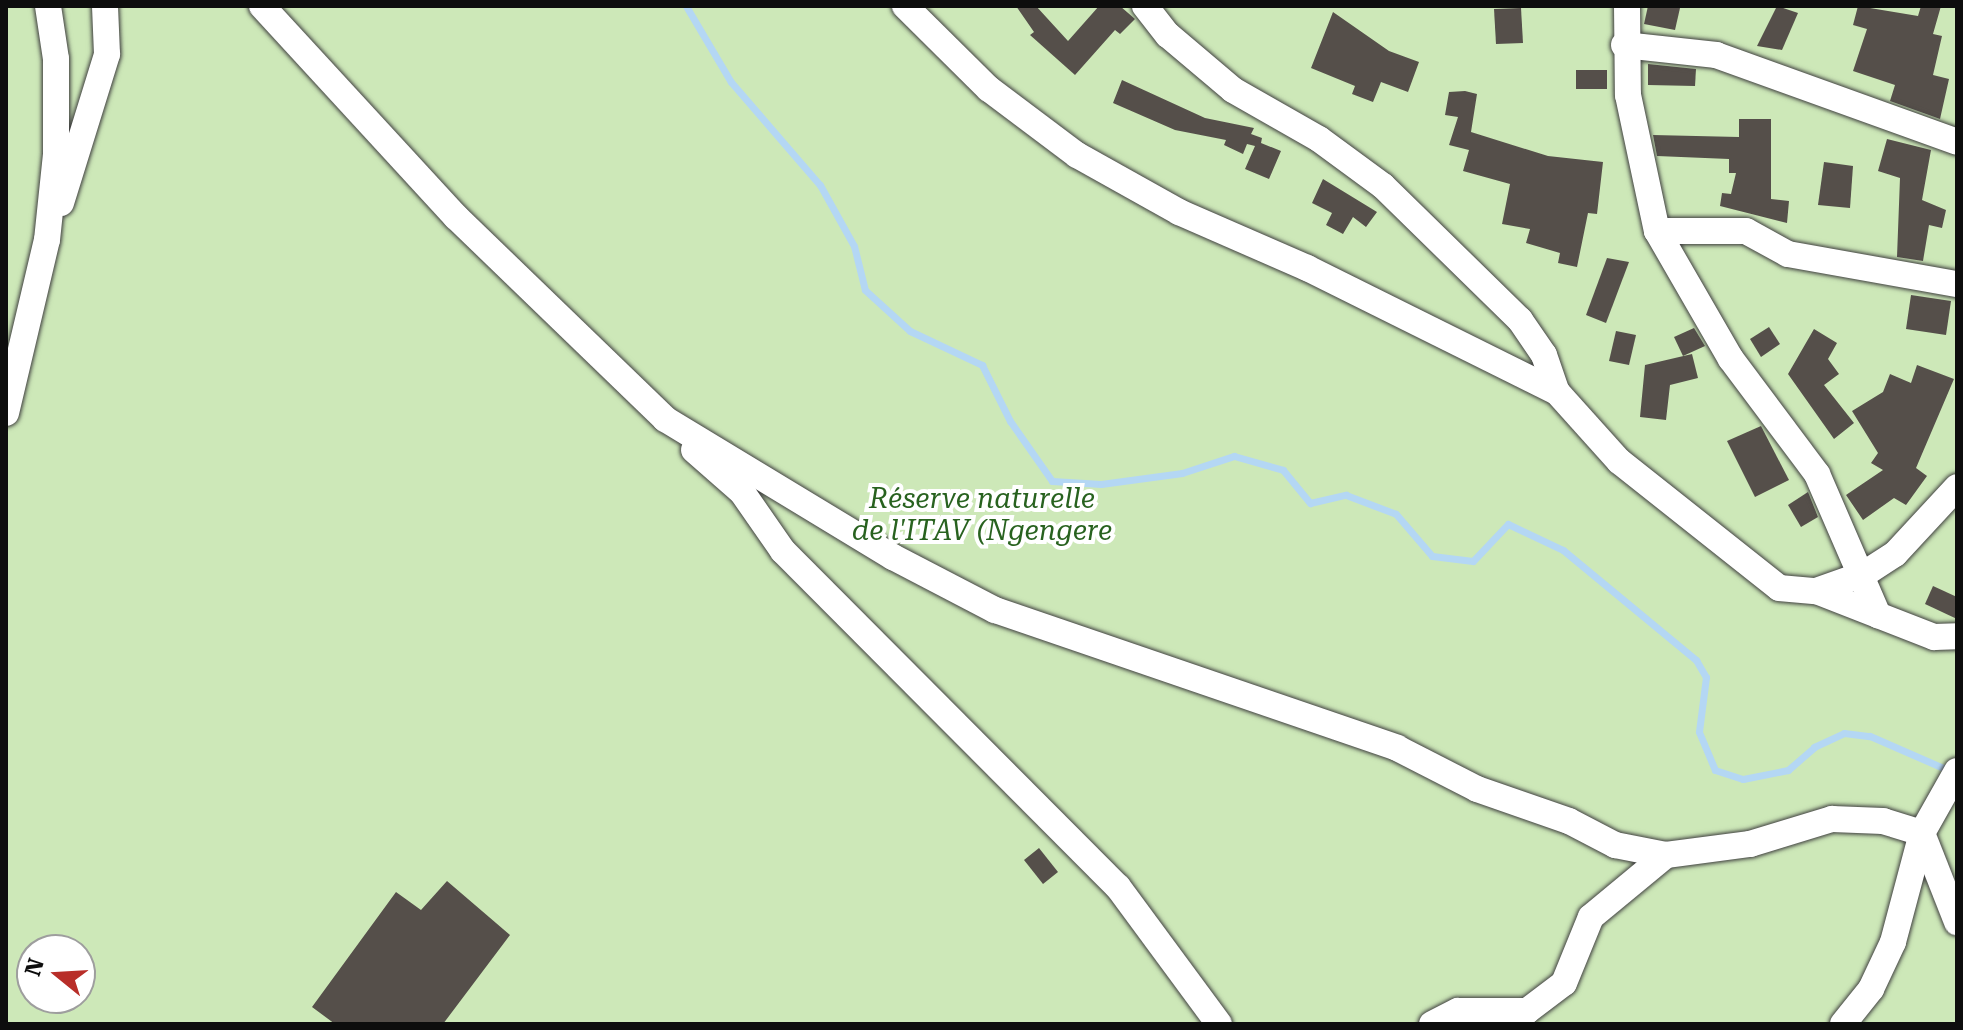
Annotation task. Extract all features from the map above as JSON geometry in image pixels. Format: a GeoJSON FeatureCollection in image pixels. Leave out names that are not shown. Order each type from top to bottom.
{"type":"FeatureCollection","features":[{"type":"Feature","properties":{"kind":"street"},"geometry":{"type":"LineString","coordinates":[[47,240],[56,155],[56,59],[48,6]]}},
{"type":"Feature","properties":{"kind":"street"},"geometry":{"type":"LineString","coordinates":[[6,413],[47,240],[86,134],[107,54],[105,6]]}},
{"type":"Feature","properties":{"kind":"street"},"geometry":{"type":"LineString","coordinates":[[262,6],[456,217],[742,492],[783,551],[1118,887],[1219,1024]]}},
{"type":"Feature","properties":{"kind":"street"},"geometry":{"type":"LineString","coordinates":[[905,6],[989,89],[1077,155],[1179,212],[1307,268],[1557,392],[1619,461],[1779,588],[1816,591],[1934,637],[1957,636]]}},
{"type":"Feature","properties":{"kind":"street"},"geometry":{"type":"LineString","coordinates":[[1145,6],[1168,35],[1233,90],[1319,139],[1383,186],[1520,320],[1544,355],[1557,392]]}},
{"type":"Feature","properties":{"kind":"street"},"geometry":{"type":"LineString","coordinates":[[1627,6],[1624,45],[1639,166],[1657,231],[1731,359],[1817,474],[1864,574],[1878,615]]}},
{"type":"Feature","properties":{"kind":"street"},"geometry":{"type":"LineString","coordinates":[[1624,45],[1716,55],[1957,142]]}},
{"type":"Feature","properties":{"kind":"street"},"geometry":{"type":"LineString","coordinates":[[1657,231],[1746,231],[1788,254],[1957,284]]}},
{"type":"Feature","properties":{"kind":"street"},"geometry":{"type":"LineString","coordinates":[[665,419],[893,557],[995,610],[1397,748],[1477,789],[1569,821],[1615,845],[1666,855],[1750,844],[1832,819],[1883,821],[1922,833]]}},
{"type":"Feature","properties":{"kind":"street"},"geometry":{"type":"LineString","coordinates":[[1816,591],[1864,574],[1917,535],[1957,487]]}},
{"type":"Feature","properties":{"kind":"street"},"geometry":{"type":"LineString","coordinates":[[1843,1024],[1871,989],[1893,942],[1922,833],[1955,776]]}},
{"type":"Feature","properties":{"kind":"street"},"geometry":{"type":"LineString","coordinates":[[1922,833],[1957,922]]}},
{"type":"Feature","properties":{"kind":"street"},"geometry":{"type":"LineString","coordinates":[[1432,1024],[1458,1011],[1527,1011],[1564,983],[1591,917],[1666,855]]}},
{"type":"Feature","properties":{"kind":"green space","name":"Réserve naturelle de l'ITAV (Ngengere"},"geometry":{"type":"Polygon","coordinates":[[[6,6],[1957,6],[1957,1024],[6,1024],[6,6]]]}},
{"type":"Feature","properties":{"kind":"building"},"geometry":{"type":"Polygon","coordinates":[[[1016,6],[1036,6],[1068,41],[1099,6],[1120,6],[1135,19],[1120,34],[1115,30],[1075,75],[1030,35],[1034,32],[1016,6]]]}},
{"type":"Feature","properties":{"kind":"building"},"geometry":{"type":"Polygon","coordinates":[[[1648,6],[1680,8],[1675,30],[1644,24],[1648,6]]]}},
{"type":"Feature","properties":{"kind":"building"},"geometry":{"type":"Polygon","coordinates":[[[1777,6],[1798,13],[1782,50],[1757,46],[1777,6]]]}},
{"type":"Feature","properties":{"kind":"building"},"geometry":{"type":"Polygon","coordinates":[[[1858,6],[1918,16],[1921,6],[1941,6],[1933,34],[1942,36],[1933,75],[1949,79],[1940,119],[1890,101],[1895,85],[1853,71],[1867,29],[1853,25],[1858,6]]]}},
{"type":"Feature","properties":{"kind":"building"},"geometry":{"type":"Polygon","coordinates":[[[1521,8],[1523,43],[1496,44],[1494,9],[1521,8]]]}},
{"type":"Feature","properties":{"kind":"building"},"geometry":{"type":"Polygon","coordinates":[[[1333,12],[1389,51],[1419,62],[1408,92],[1381,82],[1373,102],[1352,94],[1355,86],[1311,68],[1333,12]]]}},
{"type":"Feature","properties":{"kind":"building"},"geometry":{"type":"Polygon","coordinates":[[[1648,64],[1696,69],[1695,86],[1648,85],[1648,64]]]}},
{"type":"Feature","properties":{"kind":"building"},"geometry":{"type":"Polygon","coordinates":[[[1576,70],[1607,70],[1607,89],[1576,89],[1576,70]]]}},
{"type":"Feature","properties":{"kind":"building"},"geometry":{"type":"Polygon","coordinates":[[[1122,80],[1205,118],[1254,128],[1251,134],[1262,138],[1261,143],[1281,151],[1269,179],[1245,169],[1255,146],[1247,144],[1243,154],[1224,145],[1226,140],[1175,130],[1113,103],[1122,80]]]}},
{"type":"Feature","properties":{"kind":"building"},"geometry":{"type":"Polygon","coordinates":[[[1449,92],[1477,94],[1471,132],[1548,156],[1603,162],[1597,214],[1588,213],[1577,267],[1558,263],[1560,253],[1526,243],[1530,229],[1502,224],[1510,184],[1463,171],[1469,150],[1449,145],[1458,117],[1445,115],[1449,92]]]}},
{"type":"Feature","properties":{"kind":"building"},"geometry":{"type":"Polygon","coordinates":[[[1739,119],[1771,119],[1771,199],[1789,201],[1787,223],[1720,206],[1722,193],[1731,194],[1736,173],[1729,173],[1729,159],[1657,156],[1653,135],[1739,137],[1739,119]]]}},
{"type":"Feature","properties":{"kind":"building"},"geometry":{"type":"Polygon","coordinates":[[[1887,139],[1931,150],[1922,200],[1946,210],[1942,228],[1929,225],[1923,261],[1897,257],[1900,178],[1878,171],[1887,139]]]}},
{"type":"Feature","properties":{"kind":"building"},"geometry":{"type":"Polygon","coordinates":[[[1824,162],[1853,166],[1850,208],[1818,205],[1824,162]]]}},
{"type":"Feature","properties":{"kind":"building"},"geometry":{"type":"Polygon","coordinates":[[[1323,179],[1377,212],[1366,227],[1353,217],[1343,234],[1326,225],[1332,213],[1312,203],[1323,179]]]}},
{"type":"Feature","properties":{"kind":"building"},"geometry":{"type":"Polygon","coordinates":[[[1607,258],[1629,262],[1606,323],[1586,315],[1607,258]]]}},
{"type":"Feature","properties":{"kind":"building"},"geometry":{"type":"Polygon","coordinates":[[[1911,295],[1951,301],[1946,335],[1906,329],[1911,295]]]}},
{"type":"Feature","properties":{"kind":"building"},"geometry":{"type":"Polygon","coordinates":[[[1769,327],[1780,344],[1761,357],[1750,339],[1769,327]]]}},
{"type":"Feature","properties":{"kind":"building"},"geometry":{"type":"Polygon","coordinates":[[[1694,328],[1705,346],[1683,356],[1674,337],[1694,328]]]}},
{"type":"Feature","properties":{"kind":"building"},"geometry":{"type":"Polygon","coordinates":[[[1814,329],[1837,343],[1828,359],[1839,374],[1824,385],[1854,423],[1834,439],[1788,374],[1814,329]]]}},
{"type":"Feature","properties":{"kind":"building"},"geometry":{"type":"Polygon","coordinates":[[[1616,331],[1636,335],[1629,365],[1609,361],[1616,331]]]}},
{"type":"Feature","properties":{"kind":"building"},"geometry":{"type":"Polygon","coordinates":[[[1692,354],[1698,378],[1670,385],[1666,420],[1640,417],[1645,365],[1692,354]]]}},
{"type":"Feature","properties":{"kind":"building"},"geometry":{"type":"Polygon","coordinates":[[[1917,365],[1954,379],[1916,468],[1927,476],[1906,505],[1894,498],[1863,520],[1846,495],[1883,470],[1871,463],[1878,453],[1852,411],[1883,392],[1890,374],[1911,383],[1917,365]]]}},
{"type":"Feature","properties":{"kind":"building"},"geometry":{"type":"Polygon","coordinates":[[[1761,426],[1789,480],[1755,497],[1727,441],[1761,426]]]}},
{"type":"Feature","properties":{"kind":"building"},"geometry":{"type":"Polygon","coordinates":[[[1808,492],[1818,517],[1801,527],[1788,505],[1808,492]]]}},
{"type":"Feature","properties":{"kind":"building"},"geometry":{"type":"Polygon","coordinates":[[[1933,586],[1957,597],[1957,619],[1925,604],[1933,586]]]}},
{"type":"Feature","properties":{"kind":"building"},"geometry":{"type":"Polygon","coordinates":[[[1039,848],[1058,872],[1043,884],[1024,860],[1039,848]]]}},
{"type":"Feature","properties":{"kind":"building"},"geometry":{"type":"Polygon","coordinates":[[[447,881],[510,935],[443,1024],[335,1024],[312,1007],[396,892],[421,910],[447,881]]]}},
{"type":"Feature","properties":{"kind":"waterway"},"geometry":{"type":"LineString","coordinates":[[686,6],[731,82],[820,185],[854,246],[865,290],[910,331],[982,365],[1010,421],[1052,481],[1101,484],[1182,473],[1234,456],[1283,470],[1310,503],[1346,495],[1396,514],[1432,556],[1473,561],[1508,524],[1563,550],[1696,660],[1706,677],[1699,732],[1715,770],[1743,779],[1788,770],[1814,747],[1844,733],[1870,736],[1950,771]]}}]}
